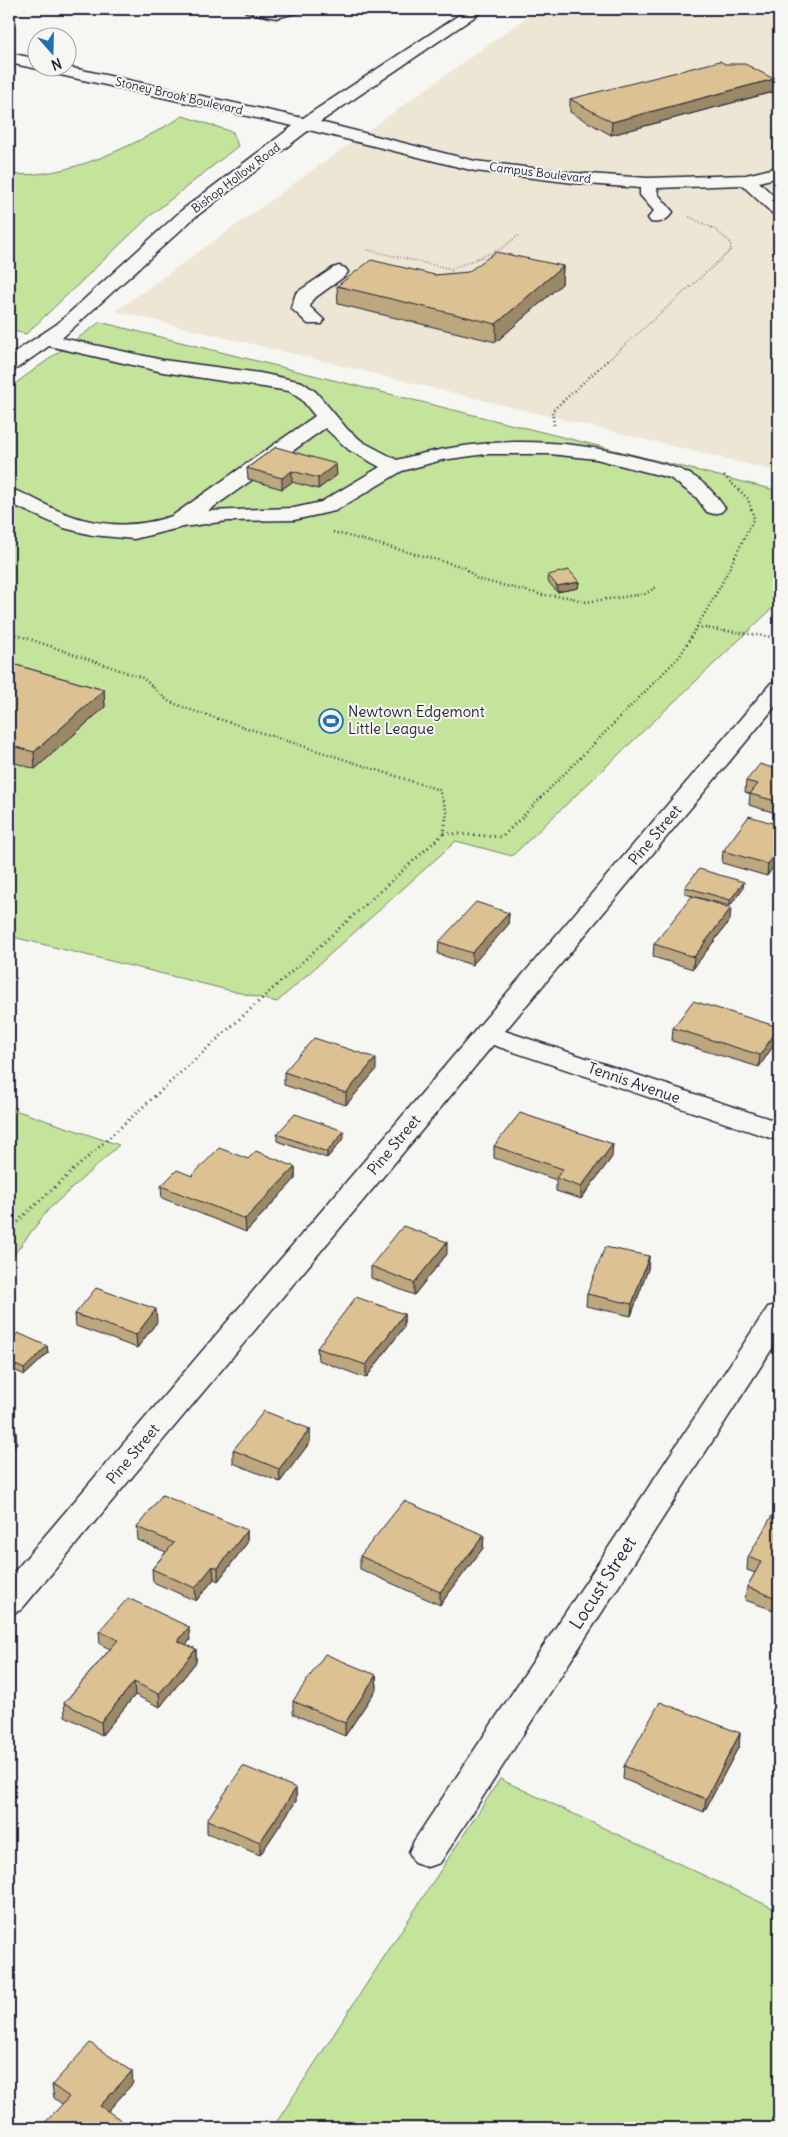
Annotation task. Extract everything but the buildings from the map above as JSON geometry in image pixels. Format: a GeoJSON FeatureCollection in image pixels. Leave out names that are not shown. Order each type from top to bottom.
{"type":"FeatureCollection","features":[{"type":"Feature","properties":{"kind":"street"},"geometry":{"type":"LineString","coordinates":[[251,9],[276,13],[295,9]]}},
{"type":"Feature","properties":{"kind":"street","name":"Bishop Hollow Road"},"geometry":{"type":"LineString","coordinates":[[9,365],[64,328],[188,214],[306,124],[478,9]]}},
{"type":"Feature","properties":{"kind":"street"},"geometry":{"type":"LineString","coordinates":[[9,58],[28,62]]}},
{"type":"Feature","properties":{"kind":"street","name":"Stoney Brook Boulevard"},"geometry":{"type":"LineString","coordinates":[[78,74],[306,124]]}},
{"type":"Feature","properties":{"kind":"street","name":"Campus Boulevard"},"geometry":{"type":"LineString","coordinates":[[306,124],[471,171],[648,183],[746,180],[779,172]]}},
{"type":"Feature","properties":{"kind":"street"},"geometry":{"type":"LineString","coordinates":[[659,166],[673,182]]}},
{"type":"Feature","properties":{"kind":"street"},"geometry":{"type":"LineString","coordinates":[[746,180],[779,210]]}},
{"type":"Feature","properties":{"kind":"street"},"geometry":{"type":"LineString","coordinates":[[648,183],[649,195],[660,215]]}},
{"type":"Feature","properties":{"kind":"street"},"geometry":{"type":"LineString","coordinates":[[315,320],[300,308],[303,296],[339,272]]}},
{"type":"Feature","properties":{"kind":"street"},"geometry":{"type":"LineString","coordinates":[[46,340],[163,366],[260,379],[294,386],[309,396],[341,434],[356,446],[395,467]]}},
{"type":"Feature","properties":{"kind":"street"},"geometry":{"type":"LineString","coordinates":[[9,495],[41,511],[94,530],[129,534],[160,529],[180,521],[327,417]]}},
{"type":"Feature","properties":{"kind":"street"},"geometry":{"type":"LineString","coordinates":[[180,521],[228,515],[294,514],[328,507],[395,467],[440,454],[486,448],[550,448],[597,453],[677,474],[704,493],[714,508]]}},
{"type":"Feature","properties":{"kind":"street","name":"Pine Street"},"geometry":{"type":"LineString","coordinates":[[9,1600],[779,688]]}},
{"type":"Feature","properties":{"kind":"street","name":"Tennis Avenue"},"geometry":{"type":"LineString","coordinates":[[488,1034],[779,1132]]}},
{"type":"Feature","properties":{"kind":"street","name":"Locust Street"},"geometry":{"type":"LineString","coordinates":[[426,1852],[779,1314]]}},
{"type":"Feature","properties":{"kind":"path"},"geometry":{"type":"LineString","coordinates":[[560,428],[552,424],[552,411],[731,250],[730,242],[716,230],[680,213],[660,215]]}},
{"type":"Feature","properties":{"kind":"path"},"geometry":{"type":"LineString","coordinates":[[368,250],[451,269],[501,249],[519,234]]}},
{"type":"Feature","properties":{"kind":"path"},"geometry":{"type":"LineString","coordinates":[[451,269],[454,278]]}},
{"type":"Feature","properties":{"kind":"path"},"geometry":{"type":"LineString","coordinates":[[444,833],[502,837],[680,656],[720,587],[754,518],[748,499],[728,478],[720,474]]}},
{"type":"Feature","properties":{"kind":"path"},"geometry":{"type":"LineString","coordinates":[[305,512],[318,528],[464,567],[477,579],[543,595],[568,596],[586,602],[645,594],[658,586]]}},
{"type":"Feature","properties":{"kind":"path"},"geometry":{"type":"LineString","coordinates":[[697,627],[779,638]]}},
{"type":"Feature","properties":{"kind":"path"},"geometry":{"type":"LineString","coordinates":[[9,632],[143,678],[168,701],[188,710],[439,790],[447,812],[444,833],[22,1217],[9,1234]]}},
{"type":"Feature","properties":{"kind":"shaded area"},"geometry":{"type":"Polygon","coordinates":[[[538,9],[779,9],[779,472],[116,311],[538,9]]]}},
{"type":"Feature","properties":{"kind":"green space"},"geometry":{"type":"Polygon","coordinates":[[[183,116],[233,132],[238,146],[151,215],[26,334],[9,330],[9,174],[53,172],[76,166],[122,149],[183,116]]]}},
{"type":"Feature","properties":{"kind":"green space","name":"Newtown Edgemont Little League"},"geometry":{"type":"Polygon","coordinates":[[[100,322],[779,491],[779,602],[512,856],[456,841],[277,1002],[9,936],[9,388],[100,322]]]}},
{"type":"Feature","properties":{"kind":"green space"},"geometry":{"type":"Polygon","coordinates":[[[9,1108],[119,1145],[48,1210],[9,1261],[9,1108]]]}},
{"type":"Feature","properties":{"kind":"green space"},"geometry":{"type":"Polygon","coordinates":[[[500,1779],[779,1911],[779,2128],[279,2128],[274,2126],[500,1779]]]}},
{"type":"Feature","properties":{"kind":"place","name":"Newtown Edgemont Little League"},"geometry":{"type":"Point","coordinates":[331,721]}}]}
